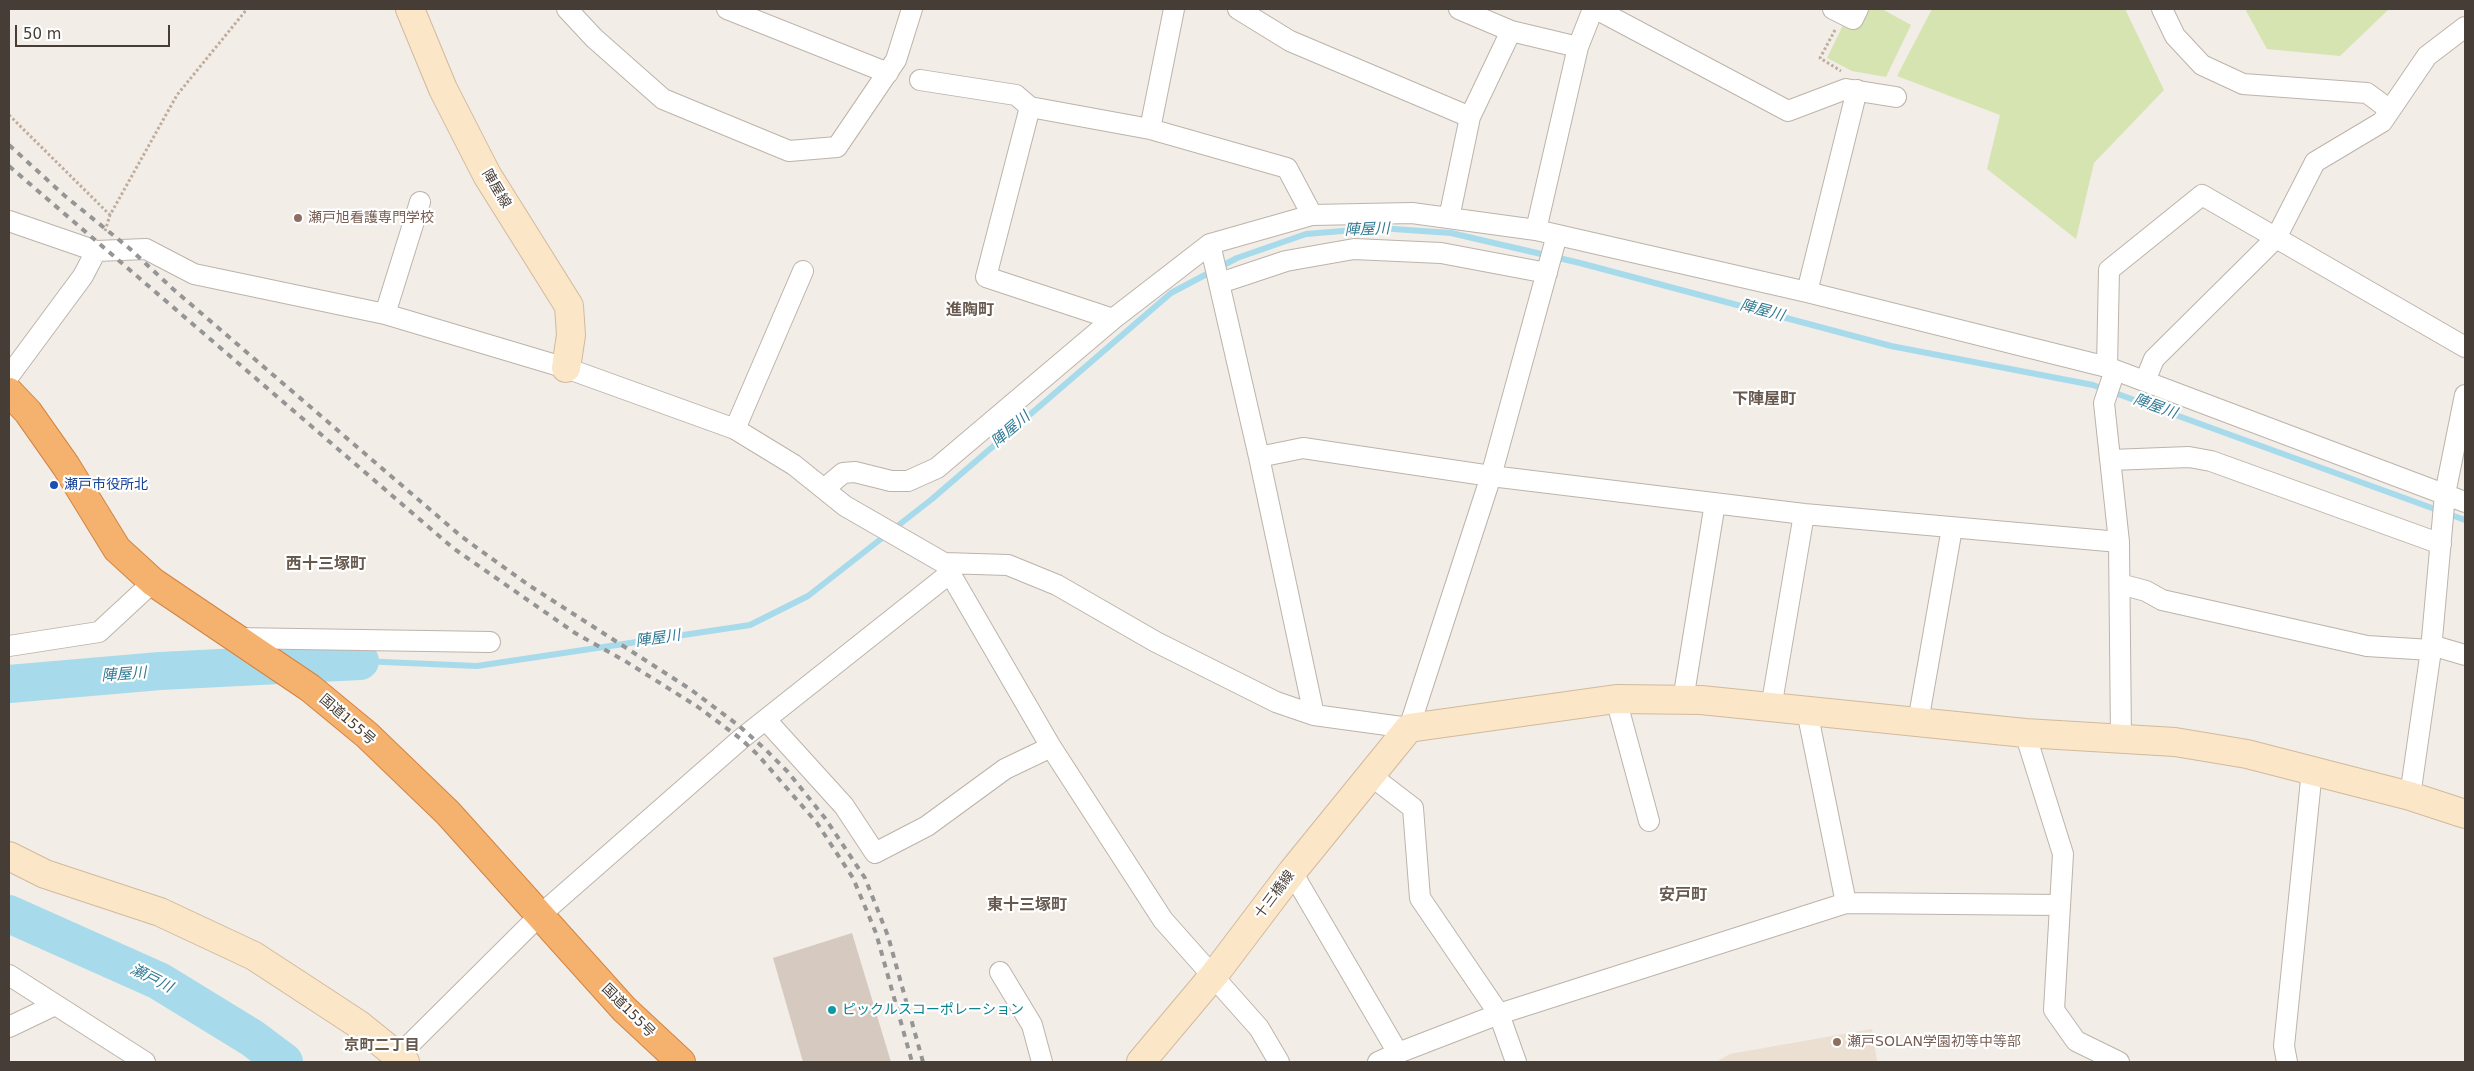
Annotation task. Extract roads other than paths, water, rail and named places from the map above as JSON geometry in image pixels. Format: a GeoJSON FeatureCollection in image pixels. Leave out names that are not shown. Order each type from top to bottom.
{"type":"FeatureCollection","features":[{"type":"Feature","properties":{"kind":"highway","name":"国道155号"},"geometry":{"type":"LineString","coordinates":[[9,392],[28,412],[66,466],[117,549],[153,582],[310,688],[367,736],[448,813],[624,1009],[681,1062]]}},
{"type":"Feature","properties":{"kind":"street","name":"陣屋線"},"geometry":{"type":"LineString","coordinates":[[410,9],[442,89],[487,175],[569,306],[571,335],[566,368]]}},
{"type":"Feature","properties":{"kind":"street"},"geometry":{"type":"LineString","coordinates":[[567,9],[594,38],[663,99],[789,151],[837,147],[896,60],[912,9]]}},
{"type":"Feature","properties":{"kind":"street"},"geometry":{"type":"LineString","coordinates":[[727,9],[888,73]]}},
{"type":"Feature","properties":{"kind":"street"},"geometry":{"type":"LineString","coordinates":[[1150,129],[1174,9]]}},
{"type":"Feature","properties":{"kind":"street"},"geometry":{"type":"LineString","coordinates":[[1238,9],[1290,40],[1470,117]]}},
{"type":"Feature","properties":{"kind":"street"},"geometry":{"type":"LineString","coordinates":[[1459,9],[1511,31],[1578,47]]}},
{"type":"Feature","properties":{"kind":"street"},"geometry":{"type":"LineString","coordinates":[[1536,230],[1578,47],[1594,9],[1788,111],[1846,89],[1896,97]]}},
{"type":"Feature","properties":{"kind":"street"},"geometry":{"type":"LineString","coordinates":[[2162,9],[2175,36],[2202,65],[2243,84],[2367,93],[2390,110]]}},
{"type":"Feature","properties":{"kind":"street"},"geometry":{"type":"LineString","coordinates":[[2145,381],[2154,359],[2276,238],[2315,162],[2382,122],[2427,56],[2465,27]]}},
{"type":"Feature","properties":{"kind":"street"},"geometry":{"type":"LineString","coordinates":[[1449,218],[1470,117],[1511,31]]}},
{"type":"Feature","properties":{"kind":"street"},"geometry":{"type":"LineString","coordinates":[[920,80],[1016,95],[1030,107],[1150,129],[1287,168],[1312,215]]}},
{"type":"Feature","properties":{"kind":"street"},"geometry":{"type":"LineString","coordinates":[[1807,292],[1857,90]]}},
{"type":"Feature","properties":{"kind":"street"},"geometry":{"type":"LineString","coordinates":[[1030,107],[986,277],[1113,319]]}},
{"type":"Feature","properties":{"kind":"street"},"geometry":{"type":"LineString","coordinates":[[2120,739],[2120,542],[2104,403],[2112,372],[2109,270],[2202,195],[2465,347]]}},
{"type":"Feature","properties":{"kind":"street"},"geometry":{"type":"LineString","coordinates":[[385,314],[420,202]]}},
{"type":"Feature","properties":{"kind":"street"},"geometry":{"type":"LineString","coordinates":[[824,489],[843,473],[855,472],[891,481],[908,481],[937,468],[1113,319],[1211,248],[1312,215],[1412,213],[1536,230],[1556,240],[1807,292],[2145,381],[2444,507],[2465,502]]}},
{"type":"Feature","properties":{"kind":"street"},"geometry":{"type":"LineString","coordinates":[[9,220],[96,251],[146,249],[194,274],[385,314],[566,368],[735,429],[794,465],[845,506],[904,538],[947,568],[1051,747],[1163,920],[1214,975],[1259,1028],[1279,1062]]}},
{"type":"Feature","properties":{"kind":"street"},"geometry":{"type":"LineString","coordinates":[[1409,728],[1491,476],[1556,240]]}},
{"type":"Feature","properties":{"kind":"street"},"geometry":{"type":"LineString","coordinates":[[1211,248],[1259,457],[1314,715]]}},
{"type":"Feature","properties":{"kind":"street"},"geometry":{"type":"LineString","coordinates":[[1219,280],[1286,261],[1354,249],[1441,253],[1548,271]]}},
{"type":"Feature","properties":{"kind":"street"},"geometry":{"type":"LineString","coordinates":[[9,376],[83,276],[96,251]]}},
{"type":"Feature","properties":{"kind":"street"},"geometry":{"type":"LineString","coordinates":[[735,429],[803,271]]}},
{"type":"Feature","properties":{"kind":"street"},"geometry":{"type":"LineString","coordinates":[[2410,796],[2431,647],[2444,507],[2465,396]]}},
{"type":"Feature","properties":{"kind":"street"},"geometry":{"type":"LineString","coordinates":[[1259,457],[1302,448],[1491,476],[1804,514],[2120,542]]}},
{"type":"Feature","properties":{"kind":"street"},"geometry":{"type":"LineString","coordinates":[[2110,460],[2189,457],[2211,461],[2441,544]]}},
{"type":"Feature","properties":{"kind":"street"},"geometry":{"type":"LineString","coordinates":[[1683,700],[1715,503]]}},
{"type":"Feature","properties":{"kind":"street"},"geometry":{"type":"LineString","coordinates":[[1771,708],[1804,514]]}},
{"type":"Feature","properties":{"kind":"street"},"geometry":{"type":"LineString","coordinates":[[1918,722],[1952,528]]}},
{"type":"Feature","properties":{"kind":"street"},"geometry":{"type":"LineString","coordinates":[[9,856],[45,874],[160,912],[254,956],[358,1024],[398,1060],[539,916],[766,720],[947,568],[1008,565],[1057,585],[1156,642],[1276,702],[1314,715],[1409,728],[1616,700],[1683,700],[2025,733],[2174,742],[2238,752],[2312,770],[2410,796],[2465,814]]}},
{"type":"Feature","properties":{"kind":"street"},"geometry":{"type":"LineString","coordinates":[[9,646],[99,632],[153,582]]}},
{"type":"Feature","properties":{"kind":"street"},"geometry":{"type":"LineString","coordinates":[[2120,584],[2146,591],[2162,600],[2367,646],[2431,647],[2465,655]]}},
{"type":"Feature","properties":{"kind":"street"},"geometry":{"type":"LineString","coordinates":[[238,641],[490,642]]}},
{"type":"Feature","properties":{"kind":"street"},"geometry":{"type":"LineString","coordinates":[[1616,700],[1649,821]]}},
{"type":"Feature","properties":{"kind":"street"},"geometry":{"type":"LineString","coordinates":[[1807,711],[1846,903]]}},
{"type":"Feature","properties":{"kind":"street"},"geometry":{"type":"LineString","coordinates":[[766,720],[844,806],[875,853],[927,826],[1005,769],[1051,747]]}},
{"type":"Feature","properties":{"kind":"street","name":"十三橋線"},"geometry":{"type":"LineString","coordinates":[[1145,1061],[1214,975],[1292,872],[1409,728]]}},
{"type":"Feature","properties":{"kind":"street"},"geometry":{"type":"LineString","coordinates":[[2025,733],[2062,854],[2054,1010],[2076,1041],[2119,1062]]}},
{"type":"Feature","properties":{"kind":"street"},"geometry":{"type":"LineString","coordinates":[[2287,1062],[2284,1046],[2312,770]]}},
{"type":"Feature","properties":{"kind":"street"},"geometry":{"type":"LineString","coordinates":[[1370,775],[1413,808],[1420,898],[1499,1014],[1516,1062]]}},
{"type":"Feature","properties":{"kind":"street"},"geometry":{"type":"LineString","coordinates":[[1292,872],[1398,1053]]}},
{"type":"Feature","properties":{"kind":"street"},"geometry":{"type":"LineString","coordinates":[[1378,1062],[1499,1014],[1846,903],[2059,905]]}},
{"type":"Feature","properties":{"kind":"street"},"geometry":{"type":"LineString","coordinates":[[1000,972],[1032,1025],[1042,1062]]}},
{"type":"Feature","properties":{"kind":"street"},"geometry":{"type":"LineString","coordinates":[[9,975],[145,1062]]}},
{"type":"Feature","properties":{"kind":"street"},"geometry":{"type":"LineString","coordinates":[[9,1027],[55,1005]]}},
{"type":"Feature","properties":{"kind":"waterway","name":"陣屋川"},"geometry":{"type":"LineString","coordinates":[[360,661],[477,666],[750,625],[808,596],[932,499],[1171,293],[1237,258],[1306,234],[1379,228],[1451,233],[1580,263],[1891,346],[2093,385],[2465,520]]}},
{"type":"Feature","properties":{"kind":"waterway","name":"陣屋川"},"geometry":{"type":"LineString","coordinates":[[9,684],[160,671],[360,661]]}},
{"type":"Feature","properties":{"kind":"waterway","name":"瀬戸川"},"geometry":{"type":"LineString","coordinates":[[9,914],[159,981],[252,1038],[284,1062]]}},
{"type":"Feature","properties":{"kind":"railway"},"geometry":{"type":"LineString","coordinates":[[9,145],[65,196],[129,248],[173,289],[462,537],[530,586],[690,689],[738,725],[788,772],[825,818],[865,878],[888,936],[923,1062]]}},
{"type":"Feature","properties":{"kind":"railway"},"geometry":{"type":"LineString","coordinates":[[9,166],[453,548],[575,633],[625,661],[698,707],[741,739],[758,755],[817,823],[853,878],[876,933],[912,1062]]}},
{"type":"Feature","properties":{"kind":"place","name":"瀬戸旭看護専門学校"},"geometry":{"type":"Point","coordinates":[298,218]}},
{"type":"Feature","properties":{"kind":"place","name":"瀬戸市役所北"},"geometry":{"type":"Point","coordinates":[54,485]}},
{"type":"Feature","properties":{"kind":"place","name":"ピックルスコーポレーション"},"geometry":{"type":"Point","coordinates":[832,1010]}},
{"type":"Feature","properties":{"kind":"place","name":"瀬戸SOLAN学園初等中等部"},"geometry":{"type":"Point","coordinates":[1837,1042]}},
{"type":"Feature","properties":{"kind":"district","name":"進陶町"},"geometry":{"type":"Point","coordinates":[970,311]}},
{"type":"Feature","properties":{"kind":"district","name":"下陣屋町"},"geometry":{"type":"Point","coordinates":[1764,400]}},
{"type":"Feature","properties":{"kind":"district","name":"西十三塚町"},"geometry":{"type":"Point","coordinates":[326,565]}},
{"type":"Feature","properties":{"kind":"district","name":"安戸町"},"geometry":{"type":"Point","coordinates":[1683,896]}},
{"type":"Feature","properties":{"kind":"district","name":"東十三塚町"},"geometry":{"type":"Point","coordinates":[1027,906]}},
{"type":"Feature","properties":{"kind":"district","name":"京町二丁目"},"geometry":{"type":"Point","coordinates":[382,1046]}}]}
